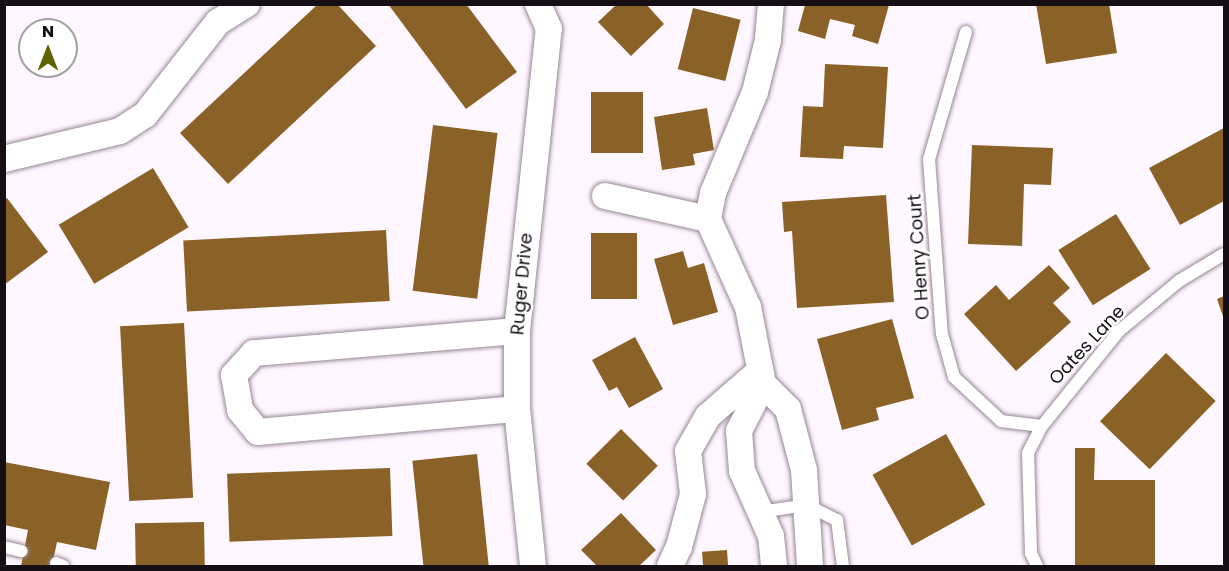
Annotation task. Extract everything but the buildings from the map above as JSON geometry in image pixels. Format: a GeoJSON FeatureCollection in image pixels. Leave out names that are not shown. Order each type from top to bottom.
{"type":"FeatureCollection","features":[{"type":"Feature","properties":{"kind":"street"},"geometry":{"type":"LineString","coordinates":[[4,159],[120,131],[145,115],[218,22],[247,4]]}},
{"type":"Feature","properties":{"kind":"street","name":"Ruger Drive"},"geometry":{"type":"LineString","coordinates":[[533,567],[517,410],[517,331],[549,29],[538,4]]}},
{"type":"Feature","properties":{"kind":"street"},"geometry":{"type":"LineString","coordinates":[[771,4],[768,40],[755,92],[713,193],[708,219],[748,307],[762,378],[788,410],[804,470],[810,567]]}},
{"type":"Feature","properties":{"kind":"street"},"geometry":{"type":"LineString","coordinates":[[605,196],[708,219]]}},
{"type":"Feature","properties":{"kind":"street"},"geometry":{"type":"LineString","coordinates":[[517,331],[254,353],[234,375],[240,410],[258,432],[517,410]]}},
{"type":"Feature","properties":{"kind":"street"},"geometry":{"type":"LineString","coordinates":[[762,378],[739,431],[742,471],[771,536],[774,567]]}},
{"type":"Feature","properties":{"kind":"street"},"geometry":{"type":"LineString","coordinates":[[670,567],[680,548],[693,494],[688,451],[708,416],[762,378]]}},
{"type":"Feature","properties":{"kind":"lane","name":"O Henry Court"},"geometry":{"type":"LineString","coordinates":[[966,32],[929,159],[942,334],[954,377],[1001,421],[1042,426]]}},
{"type":"Feature","properties":{"kind":"lane","name":"Oates Lane"},"geometry":{"type":"LineString","coordinates":[[1037,567],[1031,553],[1028,453],[1042,426],[1065,393],[1119,331],[1179,281],[1224,254]]}},
{"type":"Feature","properties":{"kind":"lane"},"geometry":{"type":"LineString","coordinates":[[760,512],[807,505],[837,520],[843,567]]}},
{"type":"Feature","properties":{"kind":"lane"},"geometry":{"type":"LineString","coordinates":[[4,547],[22,551]]}}]}
